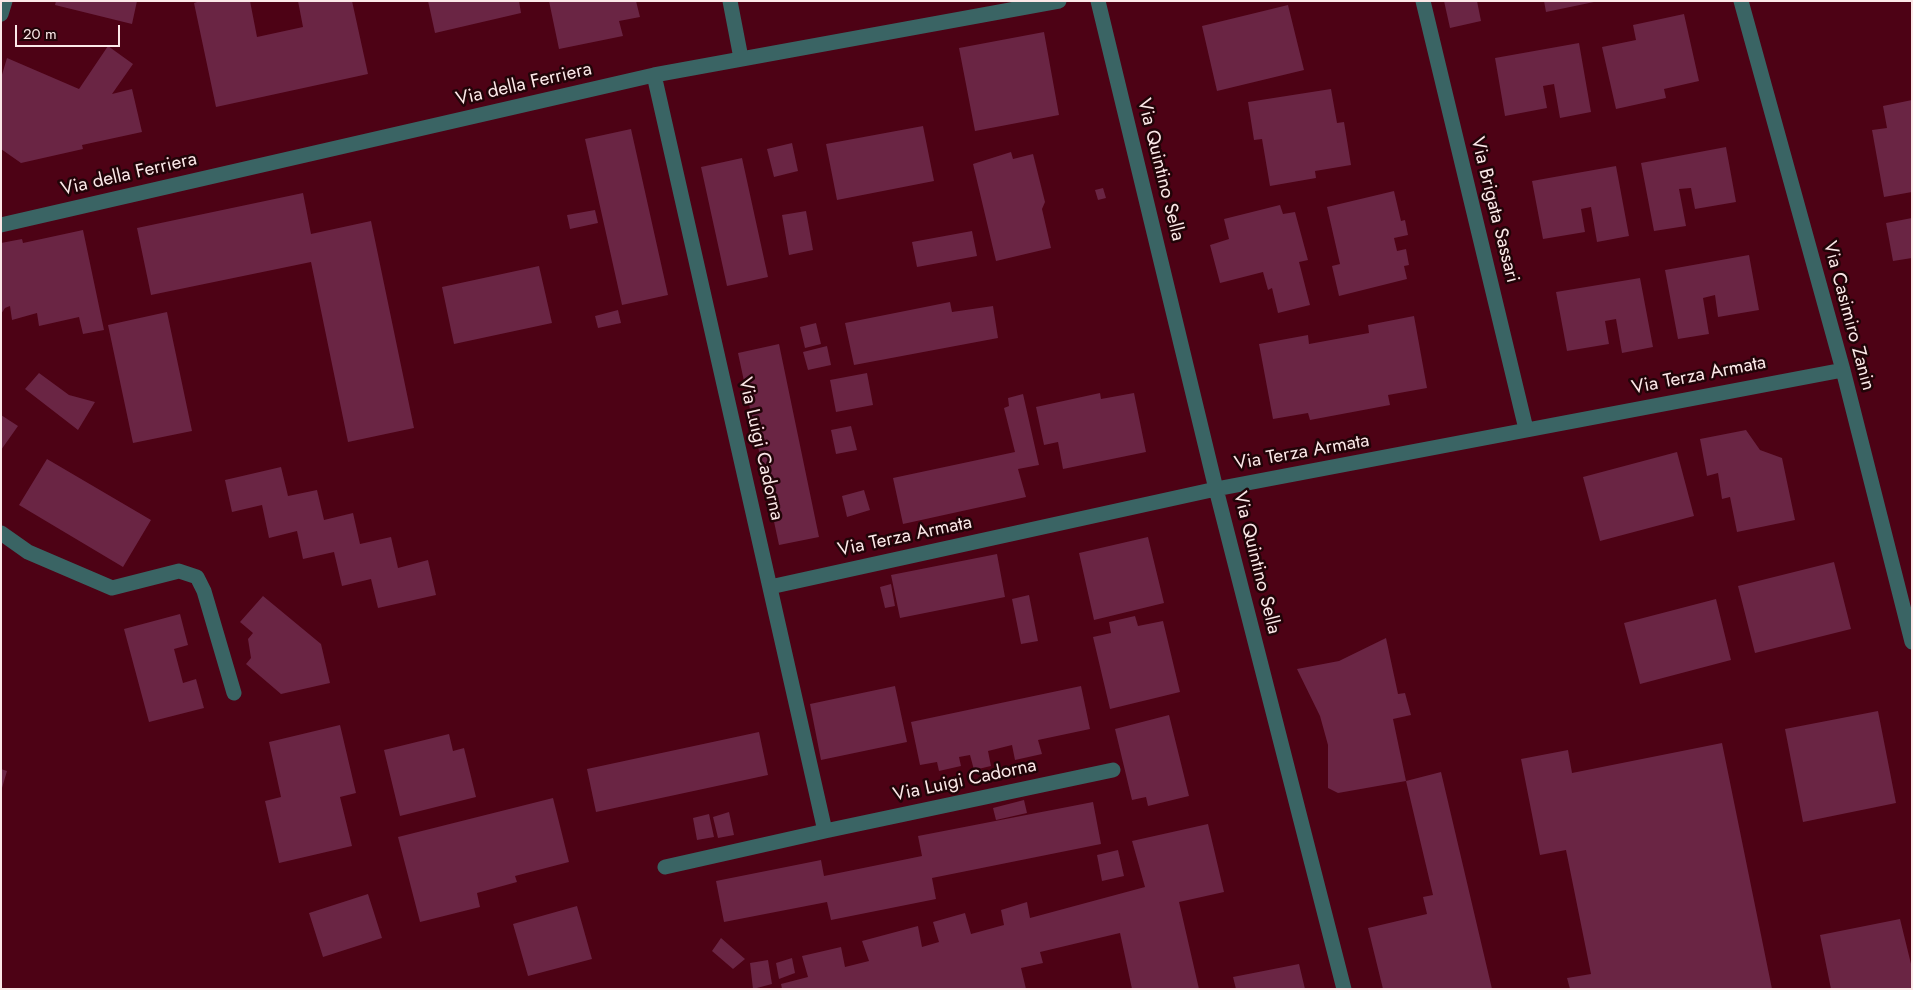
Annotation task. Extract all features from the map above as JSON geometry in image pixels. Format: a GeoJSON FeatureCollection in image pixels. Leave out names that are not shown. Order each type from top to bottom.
{"type":"FeatureCollection","features":[{"type":"Feature","properties":{"kind":"street"},"geometry":{"type":"LineString","coordinates":[[1,14],[5,1]]}},
{"type":"Feature","properties":{"kind":"street"},"geometry":{"type":"LineString","coordinates":[[730,1],[741,58]]}},
{"type":"Feature","properties":{"kind":"street","name":"Via della Ferriera"},"geometry":{"type":"LineString","coordinates":[[1,224],[654,76],[741,58],[1059,1]]}},
{"type":"Feature","properties":{"kind":"street","name":"Via Quintino Sella"},"geometry":{"type":"LineString","coordinates":[[1098,1],[1216,489],[1344,989]]}},
{"type":"Feature","properties":{"kind":"street","name":"Via Brigata Sassari"},"geometry":{"type":"LineString","coordinates":[[1423,1],[1526,429]]}},
{"type":"Feature","properties":{"kind":"street","name":"Via Casimiro Zanin"},"geometry":{"type":"LineString","coordinates":[[1741,1],[1843,370],[1912,642]]}},
{"type":"Feature","properties":{"kind":"street","name":"Via Luigi Cadorna"},"geometry":{"type":"LineString","coordinates":[[654,76],[825,831]]}},
{"type":"Feature","properties":{"kind":"street","name":"Via Terza Armata"},"geometry":{"type":"LineString","coordinates":[[770,587],[1216,489],[1420,452],[1526,429],[1843,370]]}},
{"type":"Feature","properties":{"kind":"street"},"geometry":{"type":"LineString","coordinates":[[1,533],[28,552],[112,588],[179,571],[197,577],[204,591],[234,693]]}},
{"type":"Feature","properties":{"kind":"street","name":"Via Luigi Cadorna"},"geometry":{"type":"LineString","coordinates":[[664,867],[1112,770]]}},
{"type":"Feature","properties":{"kind":"building"},"geometry":{"type":"Polygon","coordinates":[[[56,1],[137,1],[132,24],[55,5],[56,1]]]}},
{"type":"Feature","properties":{"kind":"building"},"geometry":{"type":"Polygon","coordinates":[[[200,1],[250,1],[257,37],[303,27],[298,1],[352,1],[368,74],[216,107],[194,3],[200,1]]]}},
{"type":"Feature","properties":{"kind":"building"},"geometry":{"type":"Polygon","coordinates":[[[428,1],[519,1],[521,13],[435,33],[428,1]]]}},
{"type":"Feature","properties":{"kind":"building"},"geometry":{"type":"Polygon","coordinates":[[[549,1],[636,1],[640,17],[619,21],[623,36],[559,49],[549,1]]]}},
{"type":"Feature","properties":{"kind":"building"},"geometry":{"type":"Polygon","coordinates":[[[1444,1],[1477,1],[1481,21],[1450,28],[1444,1]]]}},
{"type":"Feature","properties":{"kind":"building"},"geometry":{"type":"Polygon","coordinates":[[[1544,1],[1594,1],[1594,2],[1546,12],[1544,1]]]}},
{"type":"Feature","properties":{"kind":"building"},"geometry":{"type":"Polygon","coordinates":[[[1288,5],[1304,70],[1217,91],[1202,26],[1288,5]]]}},
{"type":"Feature","properties":{"kind":"building"},"geometry":{"type":"Polygon","coordinates":[[[1684,14],[1699,81],[1664,89],[1666,98],[1616,109],[1602,47],[1636,40],[1633,25],[1684,14]]]}},
{"type":"Feature","properties":{"kind":"building"},"geometry":{"type":"Polygon","coordinates":[[[1044,32],[1059,115],[975,131],[959,48],[1044,32]]]}},
{"type":"Feature","properties":{"kind":"building"},"geometry":{"type":"Polygon","coordinates":[[[1579,43],[1591,112],[1560,118],[1554,84],[1543,86],[1547,108],[1505,116],[1495,58],[1579,43]]]}},
{"type":"Feature","properties":{"kind":"building"},"geometry":{"type":"Polygon","coordinates":[[[108,46],[133,64],[112,94],[132,89],[142,132],[82,145],[83,149],[21,163],[1,149],[1,78],[7,58],[79,89],[108,46]]]}},
{"type":"Feature","properties":{"kind":"building"},"geometry":{"type":"Polygon","coordinates":[[[1331,89],[1337,123],[1344,122],[1351,165],[1315,171],[1316,178],[1270,186],[1262,139],[1254,140],[1248,102],[1331,89]]]}},
{"type":"Feature","properties":{"kind":"building"},"geometry":{"type":"Polygon","coordinates":[[[1912,100],[1912,192],[1884,197],[1872,130],[1887,128],[1883,106],[1912,100]]]}},
{"type":"Feature","properties":{"kind":"building"},"geometry":{"type":"Polygon","coordinates":[[[923,126],[934,181],[837,200],[826,144],[923,126]]]}},
{"type":"Feature","properties":{"kind":"building"},"geometry":{"type":"Polygon","coordinates":[[[631,129],[668,295],[622,305],[585,139],[631,129]]]}},
{"type":"Feature","properties":{"kind":"building"},"geometry":{"type":"Polygon","coordinates":[[[792,143],[798,171],[774,177],[767,149],[792,143]]]}},
{"type":"Feature","properties":{"kind":"building"},"geometry":{"type":"Polygon","coordinates":[[[1726,147],[1736,202],[1695,209],[1691,188],[1679,189],[1686,226],[1654,231],[1641,163],[1726,147]]]}},
{"type":"Feature","properties":{"kind":"building"},"geometry":{"type":"Polygon","coordinates":[[[1011,152],[1013,159],[1033,154],[1045,202],[1042,209],[1051,248],[996,261],[973,164],[1011,152]]]}},
{"type":"Feature","properties":{"kind":"building"},"geometry":{"type":"Polygon","coordinates":[[[742,158],[768,277],[727,286],[701,167],[742,158]]]}},
{"type":"Feature","properties":{"kind":"building"},"geometry":{"type":"Polygon","coordinates":[[[1616,166],[1629,236],[1597,242],[1591,207],[1581,209],[1585,232],[1543,239],[1532,181],[1616,166]]]}},
{"type":"Feature","properties":{"kind":"building"},"geometry":{"type":"Polygon","coordinates":[[[1103,188],[1106,198],[1098,200],[1095,190],[1103,188]]]}},
{"type":"Feature","properties":{"kind":"building"},"geometry":{"type":"Polygon","coordinates":[[[1394,191],[1401,221],[1405,220],[1408,235],[1394,238],[1397,251],[1406,249],[1409,265],[1404,266],[1407,279],[1339,296],[1332,266],[1340,264],[1327,207],[1394,191]]]}},
{"type":"Feature","properties":{"kind":"building"},"geometry":{"type":"Polygon","coordinates":[[[303,193],[311,234],[371,221],[414,428],[348,442],[311,262],[151,295],[137,228],[303,193]]]}},
{"type":"Feature","properties":{"kind":"building"},"geometry":{"type":"Polygon","coordinates":[[[1280,205],[1283,214],[1295,212],[1308,260],[1299,262],[1310,305],[1278,313],[1272,288],[1268,290],[1263,272],[1220,283],[1210,245],[1229,239],[1224,219],[1280,205]]]}},
{"type":"Feature","properties":{"kind":"building"},"geometry":{"type":"Polygon","coordinates":[[[595,210],[598,223],[570,229],[567,215],[595,210]]]}},
{"type":"Feature","properties":{"kind":"building"},"geometry":{"type":"Polygon","coordinates":[[[806,211],[813,250],[789,255],[782,215],[806,211]]]}},
{"type":"Feature","properties":{"kind":"building"},"geometry":{"type":"Polygon","coordinates":[[[1912,218],[1912,258],[1893,261],[1886,223],[1912,218]]]}},
{"type":"Feature","properties":{"kind":"building"},"geometry":{"type":"Polygon","coordinates":[[[83,230],[104,330],[83,334],[79,317],[39,326],[37,313],[12,320],[10,306],[5,308],[1,314],[1,243],[22,239],[23,243],[83,230]]]}},
{"type":"Feature","properties":{"kind":"building"},"geometry":{"type":"Polygon","coordinates":[[[972,231],[977,256],[917,267],[912,242],[972,231]]]}},
{"type":"Feature","properties":{"kind":"building"},"geometry":{"type":"Polygon","coordinates":[[[1749,255],[1759,310],[1718,317],[1715,295],[1703,298],[1709,334],[1678,339],[1665,270],[1749,255]]]}},
{"type":"Feature","properties":{"kind":"building"},"geometry":{"type":"Polygon","coordinates":[[[539,266],[552,323],[454,344],[442,287],[539,266]]]}},
{"type":"Feature","properties":{"kind":"building"},"geometry":{"type":"Polygon","coordinates":[[[1640,278],[1653,347],[1622,353],[1616,319],[1605,321],[1609,344],[1567,351],[1556,292],[1640,278]]]}},
{"type":"Feature","properties":{"kind":"building"},"geometry":{"type":"Polygon","coordinates":[[[950,302],[952,312],[993,306],[998,338],[854,365],[845,323],[950,302]]]}},
{"type":"Feature","properties":{"kind":"building"},"geometry":{"type":"Polygon","coordinates":[[[618,310],[621,323],[598,328],[595,316],[618,310]]]}},
{"type":"Feature","properties":{"kind":"building"},"geometry":{"type":"Polygon","coordinates":[[[167,312],[192,431],[133,443],[108,325],[167,312]]]}},
{"type":"Feature","properties":{"kind":"building"},"geometry":{"type":"Polygon","coordinates":[[[1414,316],[1427,388],[1388,395],[1390,405],[1310,420],[1308,413],[1273,419],[1259,344],[1308,335],[1309,344],[1369,333],[1368,325],[1414,316]]]}},
{"type":"Feature","properties":{"kind":"building"},"geometry":{"type":"Polygon","coordinates":[[[816,323],[821,344],[805,348],[800,327],[816,323]]]}},
{"type":"Feature","properties":{"kind":"building"},"geometry":{"type":"Polygon","coordinates":[[[779,344],[819,537],[779,545],[738,353],[779,344]]]}},
{"type":"Feature","properties":{"kind":"building"},"geometry":{"type":"Polygon","coordinates":[[[827,346],[831,365],[808,370],[803,352],[827,346]]]}},
{"type":"Feature","properties":{"kind":"building"},"geometry":{"type":"Polygon","coordinates":[[[39,373],[69,395],[95,402],[78,430],[25,389],[39,373]]]}},
{"type":"Feature","properties":{"kind":"building"},"geometry":{"type":"Polygon","coordinates":[[[867,373],[873,405],[836,412],[830,380],[867,373]]]}},
{"type":"Feature","properties":{"kind":"building"},"geometry":{"type":"Polygon","coordinates":[[[1100,393],[1101,399],[1134,393],[1146,452],[1063,469],[1058,442],[1044,445],[1036,407],[1100,393]]]}},
{"type":"Feature","properties":{"kind":"building"},"geometry":{"type":"Polygon","coordinates":[[[1023,394],[1039,465],[1018,469],[1026,497],[903,524],[893,478],[1015,452],[1004,408],[1009,406],[1008,398],[1023,394]]]}},
{"type":"Feature","properties":{"kind":"building"},"geometry":{"type":"Polygon","coordinates":[[[1,415],[18,426],[1,450],[1,415]]]}},
{"type":"Feature","properties":{"kind":"building"},"geometry":{"type":"Polygon","coordinates":[[[851,426],[857,450],[836,454],[831,430],[851,426]]]}},
{"type":"Feature","properties":{"kind":"building"},"geometry":{"type":"Polygon","coordinates":[[[1746,430],[1760,450],[1782,458],[1795,520],[1737,532],[1730,497],[1722,499],[1718,473],[1707,476],[1700,439],[1746,430]]]}},
{"type":"Feature","properties":{"kind":"building"},"geometry":{"type":"Polygon","coordinates":[[[1677,452],[1694,516],[1600,541],[1583,477],[1677,452]]]}},
{"type":"Feature","properties":{"kind":"building"},"geometry":{"type":"Polygon","coordinates":[[[47,459],[151,520],[123,567],[19,505],[47,459]]]}},
{"type":"Feature","properties":{"kind":"building"},"geometry":{"type":"Polygon","coordinates":[[[281,467],[288,496],[317,490],[324,520],[353,513],[360,544],[391,537],[398,568],[428,560],[436,595],[378,608],[371,579],[342,586],[334,552],[303,559],[297,531],[269,538],[262,505],[232,512],[225,480],[281,467]]]}},
{"type":"Feature","properties":{"kind":"building"},"geometry":{"type":"Polygon","coordinates":[[[864,490],[870,510],[847,517],[842,496],[864,490]]]}},
{"type":"Feature","properties":{"kind":"building"},"geometry":{"type":"Polygon","coordinates":[[[1148,537],[1164,603],[1094,620],[1079,553],[1148,537]]]}},
{"type":"Feature","properties":{"kind":"building"},"geometry":{"type":"Polygon","coordinates":[[[997,554],[1005,597],[900,618],[891,575],[997,554]]]}},
{"type":"Feature","properties":{"kind":"building"},"geometry":{"type":"Polygon","coordinates":[[[1834,562],[1851,629],[1755,653],[1738,586],[1834,562]]]}},
{"type":"Feature","properties":{"kind":"building"},"geometry":{"type":"Polygon","coordinates":[[[891,584],[895,606],[885,608],[880,587],[891,584]]]}},
{"type":"Feature","properties":{"kind":"building"},"geometry":{"type":"Polygon","coordinates":[[[1029,595],[1038,641],[1021,644],[1012,599],[1029,595]]]}},
{"type":"Feature","properties":{"kind":"building"},"geometry":{"type":"Polygon","coordinates":[[[263,596],[321,644],[330,683],[281,694],[246,664],[251,658],[248,639],[253,633],[240,622],[263,596]]]}},
{"type":"Feature","properties":{"kind":"building"},"geometry":{"type":"Polygon","coordinates":[[[1716,599],[1731,660],[1640,684],[1624,623],[1716,599]]]}},
{"type":"Feature","properties":{"kind":"building"},"geometry":{"type":"Polygon","coordinates":[[[180,614],[188,645],[174,649],[183,683],[196,679],[204,708],[149,722],[124,629],[180,614]]]}},
{"type":"Feature","properties":{"kind":"building"},"geometry":{"type":"Polygon","coordinates":[[[1135,616],[1138,626],[1163,621],[1180,692],[1110,709],[1093,637],[1111,633],[1109,622],[1135,616]]]}},
{"type":"Feature","properties":{"kind":"building"},"geometry":{"type":"Polygon","coordinates":[[[1386,638],[1398,694],[1405,693],[1411,715],[1393,719],[1406,781],[1338,793],[1328,788],[1328,745],[1320,716],[1297,669],[1339,661],[1386,638]]]}},
{"type":"Feature","properties":{"kind":"building"},"geometry":{"type":"Polygon","coordinates":[[[895,686],[907,742],[821,760],[810,704],[895,686]]]}},
{"type":"Feature","properties":{"kind":"building"},"geometry":{"type":"Polygon","coordinates":[[[1081,686],[1090,729],[1038,740],[1042,754],[1015,760],[1012,745],[988,751],[991,766],[974,770],[970,755],[959,757],[961,766],[939,771],[937,762],[920,765],[911,722],[1081,686]]]}},
{"type":"Feature","properties":{"kind":"building"},"geometry":{"type":"Polygon","coordinates":[[[1878,711],[1896,803],[1803,822],[1785,729],[1878,711]]]}},
{"type":"Feature","properties":{"kind":"building"},"geometry":{"type":"Polygon","coordinates":[[[1169,715],[1189,796],[1148,806],[1146,797],[1132,800],[1115,729],[1169,715]]]}},
{"type":"Feature","properties":{"kind":"building"},"geometry":{"type":"Polygon","coordinates":[[[340,725],[356,793],[340,797],[352,846],[279,863],[265,801],[281,797],[269,742],[340,725]]]}},
{"type":"Feature","properties":{"kind":"building"},"geometry":{"type":"Polygon","coordinates":[[[759,732],[768,775],[596,812],[587,769],[759,732]]]}},
{"type":"Feature","properties":{"kind":"building"},"geometry":{"type":"Polygon","coordinates":[[[449,734],[453,751],[464,748],[476,797],[400,816],[384,750],[449,734]]]}},
{"type":"Feature","properties":{"kind":"building"},"geometry":{"type":"Polygon","coordinates":[[[1722,743],[1772,989],[1570,989],[1567,978],[1591,974],[1566,850],[1540,855],[1521,759],[1568,750],[1572,773],[1722,743]]]}},
{"type":"Feature","properties":{"kind":"building"},"geometry":{"type":"Polygon","coordinates":[[[1,769],[7,771],[2,788],[1,788],[1,769]]]}},
{"type":"Feature","properties":{"kind":"building"},"geometry":{"type":"Polygon","coordinates":[[[1441,772],[1492,989],[1383,989],[1368,928],[1427,914],[1423,897],[1433,895],[1406,781],[1441,772]]]}},
{"type":"Feature","properties":{"kind":"building"},"geometry":{"type":"Polygon","coordinates":[[[553,798],[569,862],[515,876],[517,882],[477,893],[480,907],[420,922],[398,837],[553,798]]]}},
{"type":"Feature","properties":{"kind":"building"},"geometry":{"type":"Polygon","coordinates":[[[1024,800],[1027,813],[996,820],[993,808],[1024,800]]]}},
{"type":"Feature","properties":{"kind":"building"},"geometry":{"type":"Polygon","coordinates":[[[1093,802],[1101,844],[932,878],[936,899],[831,920],[827,902],[724,922],[716,881],[821,860],[824,876],[922,856],[918,836],[1093,802]]]}},
{"type":"Feature","properties":{"kind":"building"},"geometry":{"type":"Polygon","coordinates":[[[729,812],[734,835],[718,838],[713,817],[729,812]]]}},
{"type":"Feature","properties":{"kind":"building"},"geometry":{"type":"Polygon","coordinates":[[[709,814],[714,837],[697,840],[693,818],[709,814]]]}},
{"type":"Feature","properties":{"kind":"building"},"geometry":{"type":"Polygon","coordinates":[[[1208,824],[1224,892],[1179,902],[1199,989],[1132,989],[1120,933],[1040,952],[1043,963],[1021,968],[1026,989],[782,989],[781,984],[808,977],[802,956],[841,947],[845,967],[869,961],[862,941],[918,926],[922,947],[939,942],[933,922],[965,913],[971,934],[1004,925],[1001,910],[1027,902],[1030,918],[1145,887],[1132,841],[1208,824]]]}},
{"type":"Feature","properties":{"kind":"building"},"geometry":{"type":"Polygon","coordinates":[[[1118,850],[1124,876],[1102,881],[1097,855],[1118,850]]]}},
{"type":"Feature","properties":{"kind":"building"},"geometry":{"type":"Polygon","coordinates":[[[368,894],[382,938],[323,957],[309,913],[368,894]]]}},
{"type":"Feature","properties":{"kind":"building"},"geometry":{"type":"Polygon","coordinates":[[[577,906],[592,959],[528,976],[513,924],[577,906]]]}},
{"type":"Feature","properties":{"kind":"building"},"geometry":{"type":"Polygon","coordinates":[[[1900,919],[1912,968],[1912,989],[1831,989],[1820,935],[1900,919]]]}},
{"type":"Feature","properties":{"kind":"building"},"geometry":{"type":"Polygon","coordinates":[[[721,938],[745,959],[733,969],[712,951],[721,938]]]}},
{"type":"Feature","properties":{"kind":"building"},"geometry":{"type":"Polygon","coordinates":[[[792,958],[795,973],[779,979],[776,963],[792,958]]]}},
{"type":"Feature","properties":{"kind":"building"},"geometry":{"type":"Polygon","coordinates":[[[768,960],[772,984],[753,989],[750,963],[768,960]]]}},
{"type":"Feature","properties":{"kind":"building"},"geometry":{"type":"Polygon","coordinates":[[[1299,964],[1305,989],[1236,989],[1233,977],[1299,964]]]}}]}
